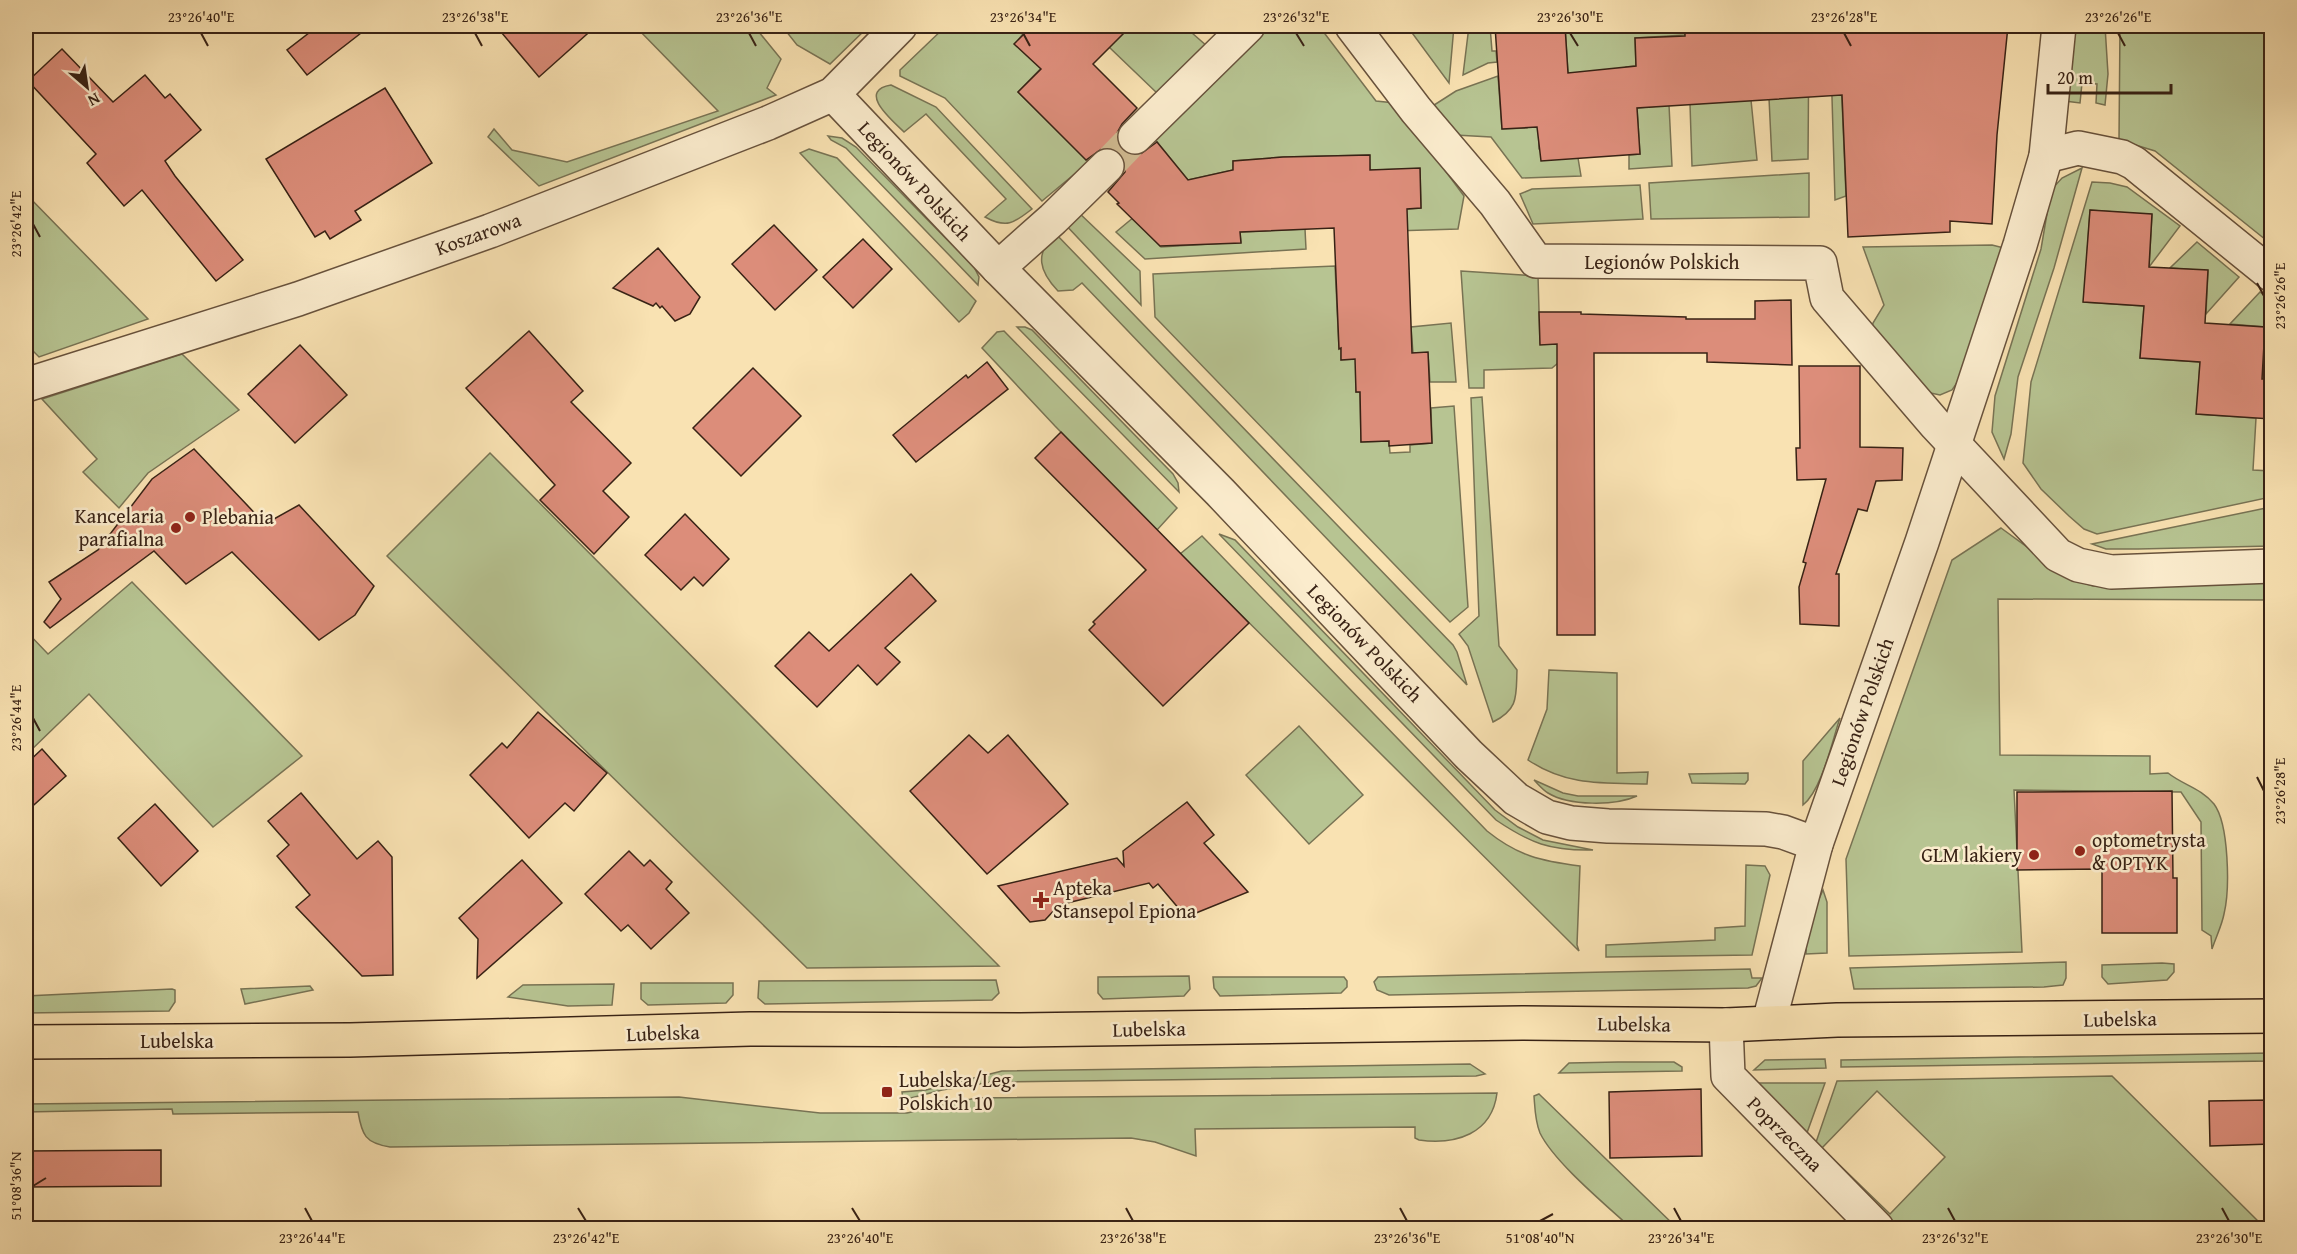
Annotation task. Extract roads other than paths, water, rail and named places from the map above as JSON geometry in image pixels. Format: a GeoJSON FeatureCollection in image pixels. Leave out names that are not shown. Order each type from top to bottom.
{"type":"FeatureCollection","features":[{"type":"Feature","properties":{"kind":"main road","name":"Lubelska"},"geometry":{"type":"LineString","coordinates":[[26,1042],[361,1040],[750,1029],[1020,1030],[1522,1023],[1726,1025],[1769,1022],[2271,1016]]}},
{"type":"Feature","properties":{"kind":"street","name":"Koszarowa"},"geometry":{"type":"LineString","coordinates":[[26,385],[298,299],[454,244],[768,123],[833,94],[900,26]]}},
{"type":"Feature","properties":{"kind":"street"},"geometry":{"type":"LineString","coordinates":[[1135,137],[1248,26]]}},
{"type":"Feature","properties":{"kind":"street","name":"Legionów Polskich"},"geometry":{"type":"LineString","coordinates":[[1352,26],[1416,110],[1495,203],[1536,261],[1820,263],[1827,298],[1955,445],[2058,555],[2078,565],[2111,572],[2271,566]]}},
{"type":"Feature","properties":{"kind":"street","name":"Legionów Polskich"},"geometry":{"type":"LineString","coordinates":[[1769,1022],[1815,844],[1955,445],[2020,245],[2046,156],[2059,26]]}},
{"type":"Feature","properties":{"kind":"street","name":"Legionów Polskich"},"geometry":{"type":"LineString","coordinates":[[833,94],[998,268],[1220,492],[1469,754],[1516,799],[1547,817],[1571,823],[1608,826],[1766,829],[1783,832],[1815,844]]}},
{"type":"Feature","properties":{"kind":"street"},"geometry":{"type":"LineString","coordinates":[[2046,156],[2078,148],[2122,157],[2134,163],[2271,275]]}},
{"type":"Feature","properties":{"kind":"street"},"geometry":{"type":"LineString","coordinates":[[998,268],[1107,166]]}},
{"type":"Feature","properties":{"kind":"street","name":"Poprzeczna"},"geometry":{"type":"LineString","coordinates":[[1726,1025],[1728,1076],[1877,1228]]}},
{"type":"Feature","properties":{"kind":"tunnel"},"geometry":{"type":"LineString","coordinates":[[1107,166],[1135,137]]}},
{"type":"Feature","properties":{"kind":"place","name":"Plebania"},"geometry":{"type":"Point","coordinates":[190,517]}},
{"type":"Feature","properties":{"kind":"place","name":"Kancelaria parafialna"},"geometry":{"type":"Point","coordinates":[176,528]}},
{"type":"Feature","properties":{"kind":"place","name":"optometrysta & OPTYK"},"geometry":{"type":"Point","coordinates":[2080,851]}},
{"type":"Feature","properties":{"kind":"place","name":"GLM lakiery"},"geometry":{"type":"Point","coordinates":[2034,855]}},
{"type":"Feature","properties":{"kind":"place","name":"Apteka Stansepol Epiona"},"geometry":{"type":"Point","coordinates":[1041,900]}},
{"type":"Feature","properties":{"kind":"place","name":"Lubelska/Leg. Polskich 10"},"geometry":{"type":"Point","coordinates":[887,1092]}}]}
